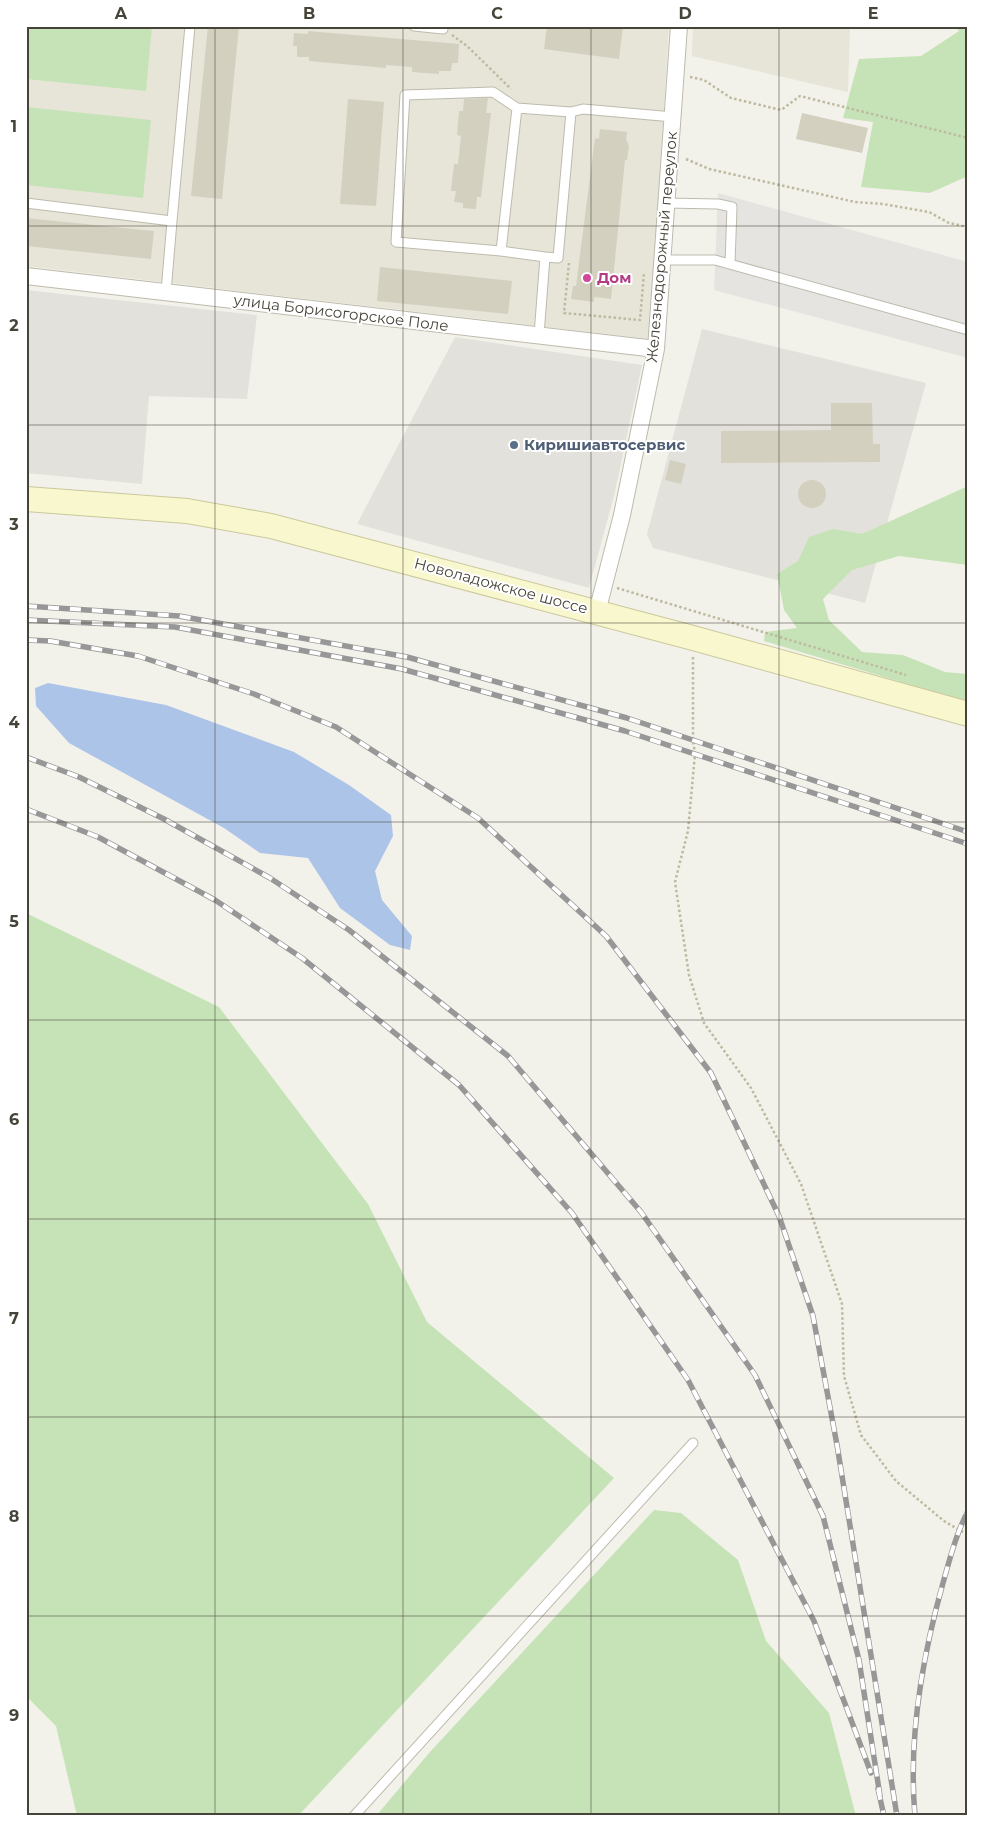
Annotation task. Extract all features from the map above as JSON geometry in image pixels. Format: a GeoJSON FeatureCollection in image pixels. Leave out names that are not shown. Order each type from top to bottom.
{"type":"FeatureCollection","features":[{"type":"Feature","properties":{"kind":"main road","name":"Новоладожское шоссе"},"geometry":{"type":"LineString","coordinates":[[26,499],[187,511],[271,526],[597,612],[968,714]]}},
{"type":"Feature","properties":{"kind":"street","name":"Железнодорожный переулок"},"geometry":{"type":"LineString","coordinates":[[597,612],[622,515],[656,349],[679,26]]}},
{"type":"Feature","properties":{"kind":"street","name":"улица Борисогорское Поле"},"geometry":{"type":"LineString","coordinates":[[26,276],[656,349]]}},
{"type":"Feature","properties":{"kind":"lane"},"geometry":{"type":"LineString","coordinates":[[166,292],[190,26]]}},
{"type":"Feature","properties":{"kind":"lane"},"geometry":{"type":"LineString","coordinates":[[414,26],[443,27]]}},
{"type":"Feature","properties":{"kind":"lane"},"geometry":{"type":"LineString","coordinates":[[571,112],[558,258],[396,242],[405,95],[493,92],[517,108],[571,112],[583,109],[673,117]]}},
{"type":"Feature","properties":{"kind":"lane"},"geometry":{"type":"LineString","coordinates":[[501,251],[517,108]]}},
{"type":"Feature","properties":{"kind":"lane"},"geometry":{"type":"LineString","coordinates":[[26,203],[172,221]]}},
{"type":"Feature","properties":{"kind":"lane"},"geometry":{"type":"LineString","coordinates":[[666,203],[732,206],[730,264]]}},
{"type":"Feature","properties":{"kind":"lane"},"geometry":{"type":"LineString","coordinates":[[539,336],[545,257]]}},
{"type":"Feature","properties":{"kind":"lane"},"geometry":{"type":"LineString","coordinates":[[662,260],[716,260],[968,330]]}},
{"type":"Feature","properties":{"kind":"lane"},"geometry":{"type":"LineString","coordinates":[[354,1816],[693,1443]]}},
{"type":"Feature","properties":{"kind":"path"},"geometry":{"type":"LineString","coordinates":[[443,27],[467,46],[510,86],[517,108]]}},
{"type":"Feature","properties":{"kind":"path"},"geometry":{"type":"LineString","coordinates":[[676,74],[704,80],[731,98],[781,110],[800,96],[968,138]]}},
{"type":"Feature","properties":{"kind":"path"},"geometry":{"type":"LineString","coordinates":[[670,154],[708,169],[855,202],[883,204],[929,212],[949,223],[968,227]]}},
{"type":"Feature","properties":{"kind":"path"},"geometry":{"type":"LineString","coordinates":[[570,255],[564,313],[640,320],[644,272]]}},
{"type":"Feature","properties":{"kind":"path"},"geometry":{"type":"LineString","coordinates":[[604,584],[910,677]]}},
{"type":"Feature","properties":{"kind":"path"},"geometry":{"type":"LineString","coordinates":[[693,638],[692,740],[695,754],[688,831],[675,882],[689,975],[704,1024],[751,1088],[801,1184],[842,1304],[844,1376],[860,1435],[896,1481],[944,1521],[968,1535]]}},
{"type":"Feature","properties":{"kind":"shaded area"},"geometry":{"type":"Polygon","coordinates":[[[26,26],[669,26],[650,339],[26,266],[26,26]]]}},
{"type":"Feature","properties":{"kind":"shaded area"},"geometry":{"type":"Polygon","coordinates":[[[693,26],[850,26],[848,92],[692,56],[693,26]]]}},
{"type":"Feature","properties":{"kind":"shaded area"},"geometry":{"type":"Polygon","coordinates":[[[718,193],[968,262],[968,358],[714,290],[718,193]]]}},
{"type":"Feature","properties":{"kind":"shaded area"},"geometry":{"type":"Polygon","coordinates":[[[26,290],[257,315],[247,399],[149,396],[142,484],[26,473],[26,290]]]}},
{"type":"Feature","properties":{"kind":"shaded area"},"geometry":{"type":"Polygon","coordinates":[[[702,329],[926,383],[865,603],[653,548],[647,534],[702,329]]]}},
{"type":"Feature","properties":{"kind":"shaded area"},"geometry":{"type":"Polygon","coordinates":[[[455,337],[642,365],[614,496],[589,588],[357,524],[455,337]]]}},
{"type":"Feature","properties":{"kind":"green space"},"geometry":{"type":"Polygon","coordinates":[[[26,26],[152,26],[146,91],[26,79],[26,26]]]}},
{"type":"Feature","properties":{"kind":"green space"},"geometry":{"type":"Polygon","coordinates":[[[955,26],[968,26],[968,176],[930,193],[861,187],[873,122],[843,118],[859,59],[921,56],[959,31],[955,26]]]}},
{"type":"Feature","properties":{"kind":"green space"},"geometry":{"type":"Polygon","coordinates":[[[26,107],[151,120],[143,198],[26,185],[26,107]]]}},
{"type":"Feature","properties":{"kind":"green space"},"geometry":{"type":"Polygon","coordinates":[[[968,486],[968,565],[899,556],[852,570],[823,599],[829,620],[862,652],[903,655],[945,672],[968,674],[968,702],[764,641],[765,632],[797,628],[784,610],[777,574],[798,561],[809,537],[833,529],[862,534],[968,486]]]}},
{"type":"Feature","properties":{"kind":"green space"},"geometry":{"type":"Polygon","coordinates":[[[26,913],[219,1007],[368,1204],[427,1322],[614,1478],[298,1816],[77,1816],[56,1726],[26,1696],[26,913]]]}},
{"type":"Feature","properties":{"kind":"green space"},"geometry":{"type":"Polygon","coordinates":[[[654,1510],[681,1513],[738,1560],[766,1641],[829,1713],[856,1816],[376,1816],[429,1753],[654,1510]]]}},
{"type":"Feature","properties":{"kind":"water"},"geometry":{"type":"Polygon","coordinates":[[[48,683],[166,705],[294,752],[349,785],[391,815],[393,836],[375,871],[382,900],[412,936],[410,950],[390,945],[340,908],[308,858],[260,853],[224,828],[69,743],[36,706],[35,688],[48,683]]]}},
{"type":"Feature","properties":{"kind":"building"},"geometry":{"type":"Polygon","coordinates":[[[208,26],[239,26],[222,199],[191,196],[208,26]]]}},
{"type":"Feature","properties":{"kind":"building"},"geometry":{"type":"Polygon","coordinates":[[[547,26],[623,26],[619,59],[544,49],[547,26]]]}},
{"type":"Feature","properties":{"kind":"building"},"geometry":{"type":"Polygon","coordinates":[[[308,31],[459,44],[458,63],[452,63],[451,71],[439,71],[439,74],[412,72],[412,67],[386,65],[386,68],[309,61],[309,57],[297,57],[297,46],[293,46],[294,33],[308,34],[308,31]]]}},
{"type":"Feature","properties":{"kind":"building"},"geometry":{"type":"Polygon","coordinates":[[[488,98],[486,113],[491,113],[481,197],[477,197],[476,209],[463,208],[463,203],[454,202],[456,191],[451,191],[454,164],[458,164],[461,136],[457,135],[459,111],[463,111],[464,99],[488,98]]]}},
{"type":"Feature","properties":{"kind":"building"},"geometry":{"type":"Polygon","coordinates":[[[348,99],[384,102],[376,206],[340,204],[348,99]]]}},
{"type":"Feature","properties":{"kind":"building"},"geometry":{"type":"Polygon","coordinates":[[[802,113],[868,128],[862,153],[796,139],[802,113]]]}},
{"type":"Feature","properties":{"kind":"building"},"geometry":{"type":"Polygon","coordinates":[[[600,129],[627,132],[626,139],[629,146],[627,160],[625,160],[611,299],[594,297],[594,302],[571,299],[573,286],[576,286],[595,138],[599,139],[600,129]]]}},
{"type":"Feature","properties":{"kind":"building"},"geometry":{"type":"Polygon","coordinates":[[[26,218],[154,231],[151,259],[26,246],[26,218]]]}},
{"type":"Feature","properties":{"kind":"building"},"geometry":{"type":"Polygon","coordinates":[[[380,267],[512,281],[508,314],[377,301],[380,267]]]}},
{"type":"Feature","properties":{"kind":"building"},"geometry":{"type":"Polygon","coordinates":[[[831,403],[872,403],[873,444],[880,444],[880,462],[721,463],[721,431],[831,430],[831,403]]]}},
{"type":"Feature","properties":{"kind":"building"},"geometry":{"type":"Polygon","coordinates":[[[670,460],[686,464],[681,484],[665,480],[670,460]]]}},
{"type":"Feature","properties":{"kind":"building"},"geometry":{"type":"Polygon","coordinates":[[[812,480],[822,484],[826,494],[822,504],[812,508],[802,504],[798,494],[802,484],[812,480]]]}},
{"type":"Feature","properties":{"kind":"railway"},"geometry":{"type":"LineString","coordinates":[[26,606],[179,616],[407,657],[627,718],[968,832]]}},
{"type":"Feature","properties":{"kind":"railway"},"geometry":{"type":"LineString","coordinates":[[26,620],[175,627],[402,669],[625,731],[968,844]]}},
{"type":"Feature","properties":{"kind":"railway"},"geometry":{"type":"LineString","coordinates":[[26,640],[50,641],[138,656],[254,694],[336,727],[478,818],[606,936],[711,1073],[779,1216],[813,1316],[837,1445],[897,1816]]}},
{"type":"Feature","properties":{"kind":"railway"},"geometry":{"type":"LineString","coordinates":[[26,757],[79,777],[164,819],[270,878],[349,930],[508,1056],[641,1212],[755,1375],[823,1516],[859,1660],[880,1796]]}},
{"type":"Feature","properties":{"kind":"railway"},"geometry":{"type":"LineString","coordinates":[[26,809],[98,837],[215,900],[302,958],[459,1085],[572,1213],[688,1380],[814,1621],[871,1773]]}},
{"type":"Feature","properties":{"kind":"railway"},"geometry":{"type":"LineString","coordinates":[[915,1816],[913,1757],[918,1698],[923,1669],[935,1611],[948,1564],[968,1511]]}},
{"type":"Feature","properties":{"kind":"railway"},"geometry":{"type":"LineString","coordinates":[[878,1789],[884,1816]]}},
{"type":"Feature","properties":{"kind":"place","name":"Дом"},"geometry":{"type":"Point","coordinates":[587,278]}},
{"type":"Feature","properties":{"kind":"place","name":"Киришиавтосервис"},"geometry":{"type":"Point","coordinates":[514,445]}}]}
